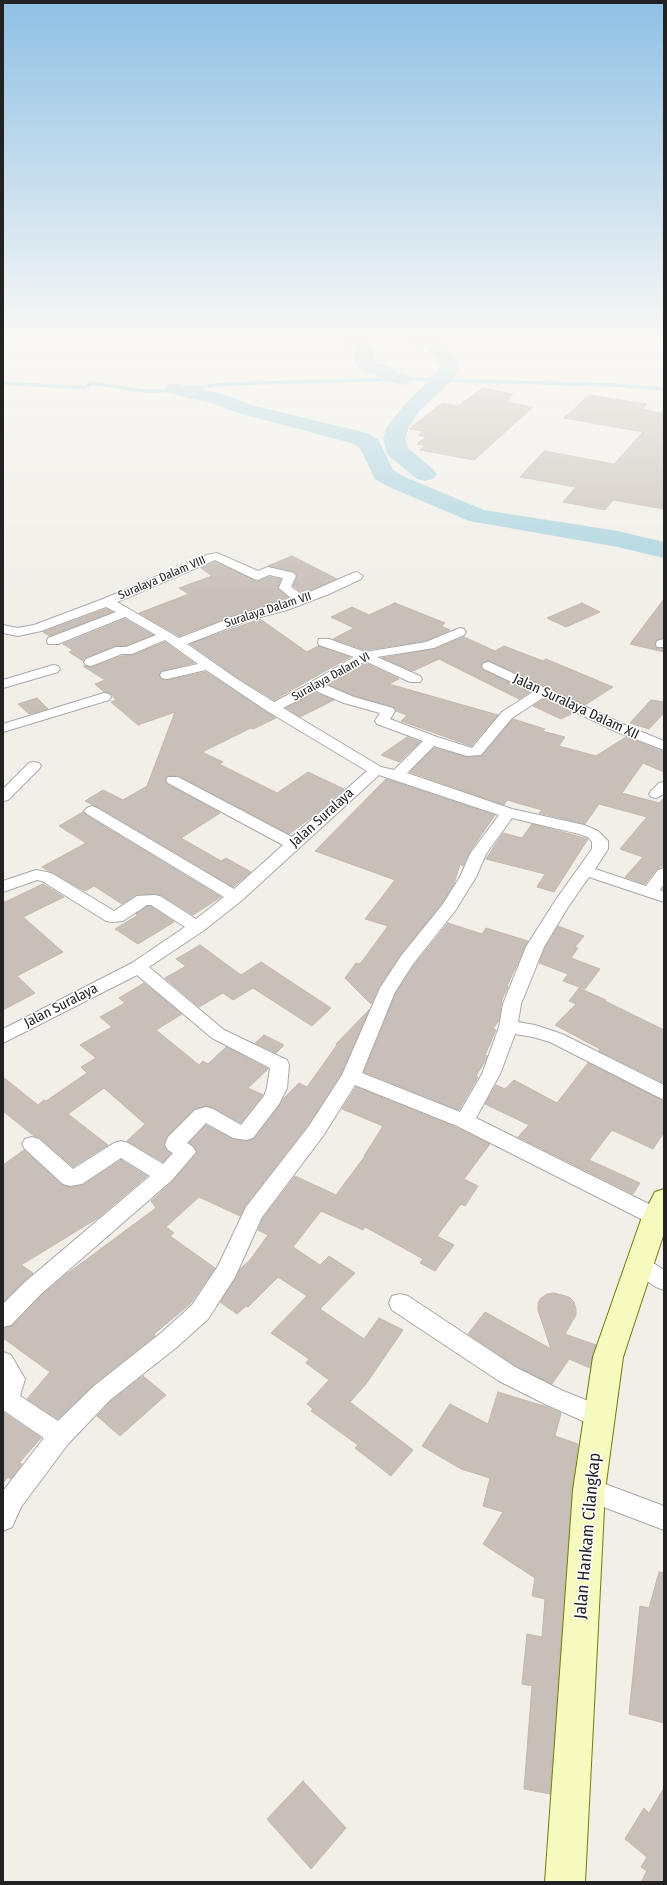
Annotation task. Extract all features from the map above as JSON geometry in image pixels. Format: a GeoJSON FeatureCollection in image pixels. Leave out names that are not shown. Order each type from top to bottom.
{"type":"FeatureCollection","features":[{"type":"Feature","properties":{"kind":"street","name":"Suralaya Dalam VIII"},"geometry":{"type":"LineString","coordinates":[[3,629],[18,632],[37,628],[107,602],[211,557],[217,556],[258,576],[268,571],[290,576],[285,588],[301,600]]}},
{"type":"Feature","properties":{"kind":"street","name":"Suralaya Dalam VII"},"geometry":{"type":"LineString","coordinates":[[177,643],[218,627],[301,600],[357,576]]}},
{"type":"Feature","properties":{"kind":"street"},"geometry":{"type":"LineString","coordinates":[[107,602],[166,635],[272,708],[376,770],[397,775],[508,813],[584,830],[593,834],[600,841],[600,849],[561,905],[535,947],[512,1004],[508,1027],[491,1074],[477,1101],[464,1121]]}},
{"type":"Feature","properties":{"kind":"street","name":"Suralaya Dalam VIII"},"geometry":{"type":"LineString","coordinates":[[53,641],[125,612]]}},
{"type":"Feature","properties":{"kind":"street","name":"Suralaya Dalam VI"},"geometry":{"type":"LineString","coordinates":[[272,708],[316,685],[364,656],[392,650],[430,645],[460,632]]}},
{"type":"Feature","properties":{"kind":"street"},"geometry":{"type":"LineString","coordinates":[[91,662],[121,650],[127,651],[166,635]]}},
{"type":"Feature","properties":{"kind":"street"},"geometry":{"type":"LineString","coordinates":[[324,642],[364,656],[415,678]]}},
{"type":"Feature","properties":{"kind":"street"},"geometry":{"type":"LineString","coordinates":[[167,675],[209,666]]}},
{"type":"Feature","properties":{"kind":"street","name":"Jalan Suralaya Dalam XII"},"geometry":{"type":"LineString","coordinates":[[489,666],[622,729],[664,746]]}},
{"type":"Feature","properties":{"kind":"street"},"geometry":{"type":"LineString","coordinates":[[3,684],[53,669]]}},
{"type":"Feature","properties":{"kind":"street"},"geometry":{"type":"LineString","coordinates":[[316,685],[349,700],[386,710],[388,713],[382,721],[467,752],[476,752],[497,725],[507,715],[542,692]]}},
{"type":"Feature","properties":{"kind":"street"},"geometry":{"type":"LineString","coordinates":[[3,728],[104,697]]}},
{"type":"Feature","properties":{"kind":"street"},"geometry":{"type":"LineString","coordinates":[[397,775],[432,740]]}},
{"type":"Feature","properties":{"kind":"street"},"geometry":{"type":"LineString","coordinates":[[3,797],[34,766]]}},
{"type":"Feature","properties":{"kind":"street","name":"Jalan Suralaya"},"geometry":{"type":"LineString","coordinates":[[3,1037],[138,967],[197,927],[235,897],[376,770]]}},
{"type":"Feature","properties":{"kind":"street"},"geometry":{"type":"LineString","coordinates":[[173,780],[294,844]]}},
{"type":"Feature","properties":{"kind":"street"},"geometry":{"type":"LineString","coordinates":[[92,811],[235,897]]}},
{"type":"Feature","properties":{"kind":"street"},"geometry":{"type":"LineString","coordinates":[[3,1519],[12,1499],[60,1436],[102,1393],[169,1340],[200,1312],[227,1271],[253,1213],[316,1131],[351,1076],[386,992],[407,960],[449,907],[468,877],[478,854],[508,813]]}},
{"type":"Feature","properties":{"kind":"street"},"geometry":{"type":"LineString","coordinates":[[586,871],[657,895],[664,873]]}},
{"type":"Feature","properties":{"kind":"street"},"geometry":{"type":"LineString","coordinates":[[5,883],[36,875],[47,877],[112,917],[117,916],[143,900],[154,900],[197,927]]}},
{"type":"Feature","properties":{"kind":"street"},"geometry":{"type":"LineString","coordinates":[[3,1318],[33,1288],[92,1240],[165,1175],[186,1152],[175,1145],[175,1142],[202,1115],[206,1114],[240,1133],[246,1134],[272,1099],[276,1088],[280,1065],[218,1034],[138,967]]}},
{"type":"Feature","properties":{"kind":"street"},"geometry":{"type":"LineString","coordinates":[[508,1027],[535,1031],[556,1038],[664,1092]]}},
{"type":"Feature","properties":{"kind":"street"},"geometry":{"type":"LineString","coordinates":[[351,1076],[464,1121],[660,1208]]}},
{"type":"Feature","properties":{"kind":"street"},"geometry":{"type":"LineString","coordinates":[[32,1144],[70,1178],[75,1178],[121,1148],[165,1175]]}},
{"type":"Feature","properties":{"kind":"street","name":"Jalan Hankam Cilangkap"},"geometry":{"type":"LineString","coordinates":[[565,1882],[589,1490],[608,1357],[652,1273],[660,1208]]}},
{"type":"Feature","properties":{"kind":"street"},"geometry":{"type":"LineString","coordinates":[[400,1303],[507,1374],[553,1397],[600,1417]]}},
{"type":"Feature","properties":{"kind":"street"},"geometry":{"type":"LineString","coordinates":[[3,1362],[13,1379],[8,1399],[10,1402],[60,1436]]}},
{"type":"Feature","properties":{"kind":"street"},"geometry":{"type":"LineString","coordinates":[[589,1490],[664,1518]]}},
{"type":"Feature","properties":{"kind":"building"},"geometry":{"type":"Polygon","coordinates":[[[412,427],[511,427],[474,460],[420,450],[425,446],[417,444],[426,437],[418,435],[423,431],[409,429],[412,427]]]}},
{"type":"Feature","properties":{"kind":"building"},"geometry":{"type":"Polygon","coordinates":[[[615,427],[664,427],[664,509],[613,500],[605,510],[563,502],[576,487],[520,477],[544,451],[614,464],[643,432],[615,427]]]}},
{"type":"Feature","properties":{"kind":"building"},"geometry":{"type":"Polygon","coordinates":[[[292,556],[337,579],[303,593],[293,586],[297,577],[295,572],[268,566],[292,556]]]}},
{"type":"Feature","properties":{"kind":"building"},"geometry":{"type":"Polygon","coordinates":[[[215,562],[254,580],[259,581],[269,577],[281,579],[278,588],[289,598],[240,613],[179,636],[139,613],[189,594],[179,588],[212,576],[201,568],[215,562]]]}},
{"type":"Feature","properties":{"kind":"building"},"geometry":{"type":"Polygon","coordinates":[[[664,599],[664,638],[657,640],[655,644],[656,648],[664,648],[664,652],[630,644],[664,599]]]}},
{"type":"Feature","properties":{"kind":"building"},"geometry":{"type":"Polygon","coordinates":[[[395,603],[445,623],[441,626],[450,630],[426,641],[365,650],[333,639],[354,628],[331,617],[352,607],[369,615],[395,603]]]}},
{"type":"Feature","properties":{"kind":"building"},"geometry":{"type":"Polygon","coordinates":[[[582,603],[600,612],[566,627],[547,618],[582,603]]]}},
{"type":"Feature","properties":{"kind":"building"},"geometry":{"type":"Polygon","coordinates":[[[106,609],[112,612],[50,636],[43,632],[106,609]]]}},
{"type":"Feature","properties":{"kind":"building"},"geometry":{"type":"Polygon","coordinates":[[[125,619],[153,635],[126,646],[115,646],[85,658],[83,661],[69,652],[73,650],[63,644],[125,619]]]}},
{"type":"Feature","properties":{"kind":"building"},"geometry":{"type":"Polygon","coordinates":[[[260,619],[307,652],[318,646],[350,657],[274,700],[238,678],[190,644],[260,619]]]}},
{"type":"Feature","properties":{"kind":"building"},"geometry":{"type":"Polygon","coordinates":[[[464,637],[495,651],[504,646],[543,661],[546,659],[613,687],[585,705],[490,661],[483,662],[481,667],[483,670],[530,692],[519,699],[439,659],[413,671],[382,658],[434,649],[464,637]]]}},
{"type":"Feature","properties":{"kind":"building"},"geometry":{"type":"Polygon","coordinates":[[[165,642],[194,663],[162,671],[159,674],[161,679],[167,680],[206,672],[276,718],[253,729],[251,728],[202,752],[223,762],[219,764],[277,793],[308,772],[344,789],[312,817],[289,834],[179,776],[167,776],[165,781],[167,784],[220,813],[181,838],[221,861],[226,858],[251,872],[233,887],[98,807],[85,801],[103,790],[123,800],[147,786],[175,712],[138,725],[111,702],[116,700],[110,693],[104,692],[95,684],[105,680],[83,666],[92,667],[122,656],[133,655],[165,642]]]}},
{"type":"Feature","properties":{"kind":"building"},"geometry":{"type":"Polygon","coordinates":[[[365,663],[399,679],[389,684],[498,715],[471,746],[401,721],[407,715],[396,711],[393,707],[354,696],[329,685],[365,663]]]}},
{"type":"Feature","properties":{"kind":"building"},"geometry":{"type":"Polygon","coordinates":[[[316,693],[334,700],[300,717],[286,708],[316,693]]]}},
{"type":"Feature","properties":{"kind":"building"},"geometry":{"type":"Polygon","coordinates":[[[37,698],[48,709],[29,714],[18,704],[37,698]]]}},
{"type":"Feature","properties":{"kind":"building"},"geometry":{"type":"Polygon","coordinates":[[[544,699],[573,713],[561,719],[533,706],[544,699]]]}},
{"type":"Feature","properties":{"kind":"building"},"geometry":{"type":"Polygon","coordinates":[[[651,700],[664,702],[664,713],[649,729],[630,723],[651,700]]]}},
{"type":"Feature","properties":{"kind":"building"},"geometry":{"type":"Polygon","coordinates":[[[513,719],[545,729],[542,731],[565,737],[559,746],[596,756],[626,737],[664,752],[664,772],[643,763],[622,793],[659,803],[664,798],[664,865],[657,869],[645,884],[625,877],[643,857],[620,849],[647,817],[599,804],[585,824],[539,813],[542,810],[507,800],[504,805],[410,772],[434,748],[467,757],[481,756],[513,719]]]}},
{"type":"Feature","properties":{"kind":"building"},"geometry":{"type":"Polygon","coordinates":[[[407,737],[420,742],[399,762],[381,755],[407,737]]]}},
{"type":"Feature","properties":{"kind":"building"},"geometry":{"type":"Polygon","coordinates":[[[386,779],[495,815],[469,853],[463,866],[460,864],[454,884],[442,903],[400,955],[379,987],[371,1004],[345,978],[356,963],[360,964],[388,926],[365,919],[395,880],[315,851],[386,779]]]}},
{"type":"Feature","properties":{"kind":"building"},"geometry":{"type":"Polygon","coordinates":[[[83,812],[221,897],[193,915],[161,895],[136,895],[122,904],[94,886],[85,891],[42,867],[86,843],[59,826],[83,812]]]}},
{"type":"Feature","properties":{"kind":"building"},"geometry":{"type":"Polygon","coordinates":[[[532,824],[588,839],[554,892],[537,887],[545,874],[486,859],[503,833],[522,838],[532,824]]]}},
{"type":"Feature","properties":{"kind":"building"},"geometry":{"type":"Polygon","coordinates":[[[43,884],[64,897],[23,917],[63,952],[17,976],[35,993],[3,1010],[3,900],[5,902],[43,884]]]}},
{"type":"Feature","properties":{"kind":"building"},"geometry":{"type":"Polygon","coordinates":[[[147,906],[151,906],[174,922],[138,944],[115,929],[138,915],[136,914],[147,906]]]}},
{"type":"Feature","properties":{"kind":"building"},"geometry":{"type":"Polygon","coordinates":[[[448,923],[482,934],[486,928],[528,941],[502,999],[499,1020],[493,1029],[496,1030],[485,1055],[487,1056],[485,1061],[476,1076],[478,1077],[459,1110],[364,1072],[396,993],[414,965],[448,923]]]}},
{"type":"Feature","properties":{"kind":"building"},"geometry":{"type":"Polygon","coordinates":[[[558,926],[584,936],[575,947],[578,948],[571,958],[600,969],[585,989],[563,981],[568,974],[539,963],[545,948],[558,926]]]}},
{"type":"Feature","properties":{"kind":"building"},"geometry":{"type":"Polygon","coordinates":[[[200,945],[241,975],[261,962],[331,1008],[312,1026],[253,988],[233,1000],[223,993],[199,1007],[165,978],[186,966],[176,959],[200,945]]]}},
{"type":"Feature","properties":{"kind":"building"},"geometry":{"type":"Polygon","coordinates":[[[144,983],[182,1014],[156,1030],[199,1065],[203,1061],[208,1064],[226,1047],[268,1069],[248,1088],[263,1095],[241,1123],[213,1108],[206,1106],[194,1109],[167,1136],[164,1146],[171,1153],[163,1162],[127,1141],[145,1124],[104,1088],[68,1114],[108,1145],[73,1167],[40,1138],[34,1136],[3,1111],[3,1077],[38,1105],[44,1100],[46,1101],[87,1073],[81,1067],[96,1058],[80,1045],[112,1027],[100,1017],[125,1003],[119,998],[144,983]]]}},
{"type":"Feature","properties":{"kind":"building"},"geometry":{"type":"Polygon","coordinates":[[[579,988],[606,1000],[605,1001],[664,1030],[664,1083],[599,1051],[600,1049],[555,1025],[576,1004],[569,1001],[579,988]]]}},
{"type":"Feature","properties":{"kind":"building"},"geometry":{"type":"Polygon","coordinates":[[[369,1010],[341,1074],[308,1125],[245,1206],[240,1216],[199,1197],[166,1227],[174,1233],[170,1236],[215,1268],[191,1303],[154,1334],[155,1336],[93,1385],[58,1419],[27,1399],[50,1372],[3,1338],[3,1328],[12,1326],[42,1295],[64,1276],[156,1208],[151,1201],[173,1181],[197,1153],[194,1146],[189,1143],[206,1125],[233,1139],[246,1141],[254,1139],[284,1098],[299,1083],[307,1087],[337,1045],[336,1044],[369,1010]]]}},
{"type":"Feature","properties":{"kind":"building"},"geometry":{"type":"Polygon","coordinates":[[[264,1035],[284,1045],[276,1053],[255,1043],[264,1035]]]}},
{"type":"Feature","properties":{"kind":"building"},"geometry":{"type":"Polygon","coordinates":[[[588,1063],[664,1101],[664,1132],[653,1149],[612,1130],[589,1160],[640,1183],[633,1194],[518,1137],[529,1125],[485,1104],[496,1085],[505,1089],[514,1080],[557,1103],[588,1063]]]}},
{"type":"Feature","properties":{"kind":"building"},"geometry":{"type":"Polygon","coordinates":[[[356,1087],[453,1126],[490,1144],[464,1179],[478,1186],[465,1206],[461,1204],[437,1236],[454,1245],[435,1271],[420,1263],[423,1259],[365,1227],[363,1230],[321,1211],[293,1247],[320,1265],[329,1256],[355,1273],[320,1309],[364,1339],[379,1318],[403,1330],[366,1384],[350,1402],[413,1450],[391,1476],[355,1448],[358,1445],[311,1411],[313,1409],[307,1404],[329,1380],[306,1363],[309,1359],[271,1333],[307,1296],[278,1277],[248,1307],[246,1306],[237,1314],[220,1302],[240,1269],[250,1260],[268,1235],[258,1230],[263,1218],[295,1176],[336,1195],[365,1156],[383,1126],[342,1109],[356,1087]]]}},
{"type":"Feature","properties":{"kind":"building"},"geometry":{"type":"Polygon","coordinates":[[[24,1150],[62,1185],[70,1187],[83,1185],[121,1160],[147,1176],[98,1218],[21,1265],[33,1273],[3,1302],[3,1165],[24,1150]]]}},
{"type":"Feature","properties":{"kind":"building"},"geometry":{"type":"Polygon","coordinates":[[[554,1293],[569,1297],[574,1302],[576,1309],[576,1315],[565,1334],[596,1345],[590,1368],[569,1359],[552,1384],[516,1366],[468,1334],[485,1312],[551,1349],[538,1310],[538,1303],[541,1298],[547,1294],[554,1293]]]}},
{"type":"Feature","properties":{"kind":"building"},"geometry":{"type":"Polygon","coordinates":[[[143,1376],[166,1395],[120,1436],[97,1416],[111,1401],[143,1376]]]}},
{"type":"Feature","properties":{"kind":"building"},"geometry":{"type":"Polygon","coordinates":[[[498,1392],[547,1407],[561,1413],[555,1436],[578,1444],[572,1490],[550,1794],[524,1789],[532,1686],[522,1684],[527,1634],[542,1637],[545,1599],[532,1596],[535,1578],[483,1544],[503,1512],[483,1506],[490,1478],[461,1469],[422,1446],[450,1404],[488,1424],[498,1392]]]}},
{"type":"Feature","properties":{"kind":"building"},"geometry":{"type":"Polygon","coordinates":[[[3,1412],[41,1438],[19,1463],[22,1464],[11,1479],[8,1477],[3,1483],[3,1412]]]}},
{"type":"Feature","properties":{"kind":"building"},"geometry":{"type":"Polygon","coordinates":[[[659,1572],[664,1573],[664,1723],[629,1714],[640,1606],[649,1608],[659,1572]]]}},
{"type":"Feature","properties":{"kind":"building"},"geometry":{"type":"Polygon","coordinates":[[[303,1781],[346,1828],[311,1869],[267,1819],[303,1781]]]}},
{"type":"Feature","properties":{"kind":"building"},"geometry":{"type":"Polygon","coordinates":[[[664,1788],[664,1882],[641,1882],[647,1871],[641,1867],[647,1857],[625,1839],[644,1808],[649,1813],[664,1788]]]}},
{"type":"Feature","properties":{"kind":"waterway"},"geometry":{"type":"LineString","coordinates":[[316,427],[359,438],[370,444],[383,474],[397,482],[478,516],[618,539],[664,550]]}},
{"type":"Feature","properties":{"kind":"waterway"},"geometry":{"type":"LineString","coordinates":[[398,427],[394,438],[397,451],[425,474]]}}]}
